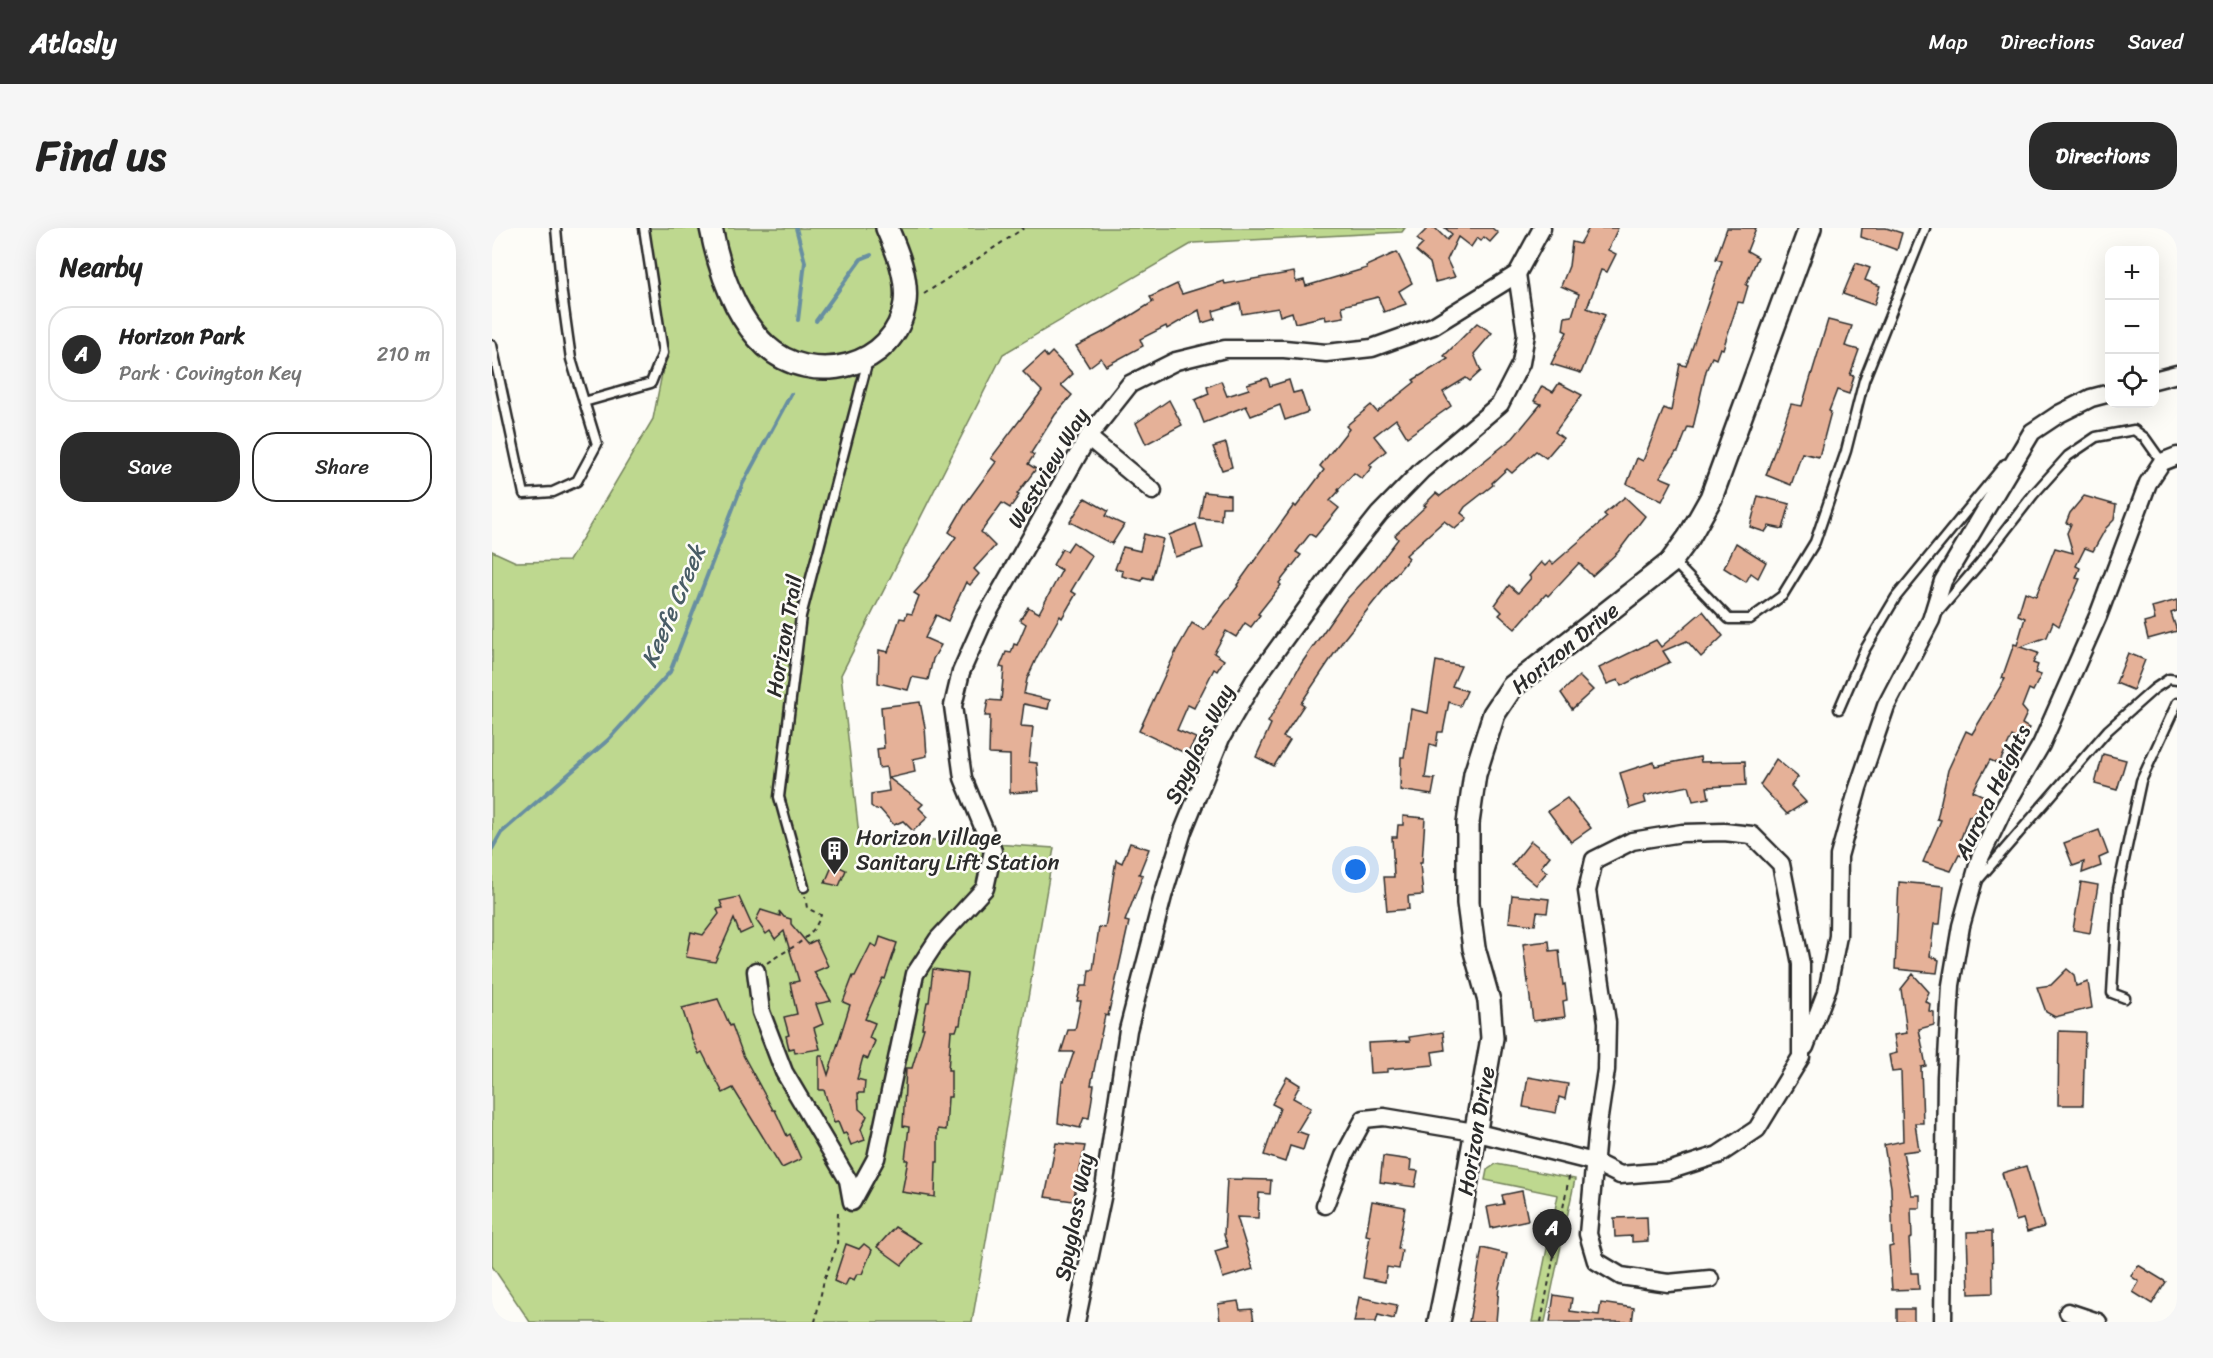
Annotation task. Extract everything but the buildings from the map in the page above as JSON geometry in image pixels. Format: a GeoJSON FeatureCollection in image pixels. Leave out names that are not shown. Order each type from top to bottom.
{"type":"FeatureCollection","features":[{"type":"Feature","properties":{"kind":"street"},"geometry":{"type":"LineString","coordinates":[[711,228],[714,247],[735,306],[745,322],[766,346],[779,356],[796,364],[818,368],[842,367],[868,357],[880,349],[891,336],[904,304],[905,285],[897,251],[887,228]]}},
{"type":"Feature","properties":{"kind":"street","name":"Westview Way"},"geometry":{"type":"LineString","coordinates":[[756,971],[761,1012],[784,1072],[848,1180],[852,1202],[876,1158],[915,974],[938,939],[985,888],[993,850],[963,778],[953,706],[961,672],[984,620],[1088,437],[1130,384],[1176,361],[1225,349],[1284,349],[1326,353],[1372,348],[1433,326],[1517,274],[1542,228]]}},
{"type":"Feature","properties":{"kind":"street","name":"Horizon Drive"},"geometry":{"type":"LineString","coordinates":[[1439,1322],[1461,1215],[1492,1038],[1489,1001],[1474,948],[1468,903],[1467,823],[1475,774],[1494,714],[1512,687],[1672,560],[1689,537],[1711,498],[1810,228]]}},
{"type":"Feature","properties":{"kind":"street","name":"Spyglass Way"},"geometry":{"type":"LineString","coordinates":[[1076,1322],[1104,1188],[1128,1030],[1163,896],[1183,831],[1221,738],[1254,681],[1335,568],[1379,514],[1422,471],[1500,404],[1521,363],[1526,334],[1517,274]]}},
{"type":"Feature","properties":{"kind":"street"},"geometry":{"type":"LineString","coordinates":[[2159,379],[2177,374]]}},
{"type":"Feature","properties":{"kind":"street"},"geometry":{"type":"LineString","coordinates":[[1325,1205],[1344,1156],[1364,1119],[1384,1117],[1474,1132],[1594,1162],[1620,1175],[1668,1171],[1718,1155],[1757,1130],[1801,1057],[1827,987],[1838,936],[1839,856],[1858,788],[1886,706],[1930,620],[1943,581],[2032,432],[2059,414],[2091,398],[2105,394]]}},
{"type":"Feature","properties":{"kind":"street"},"geometry":{"type":"LineString","coordinates":[[1088,437],[1153,490]]}},
{"type":"Feature","properties":{"kind":"street","name":"Aurora Heights"},"geometry":{"type":"LineString","coordinates":[[1943,1322],[1946,1089],[1951,985],[1961,926],[1971,887],[1980,858],[2003,810],[2041,745],[2098,616],[2148,483],[2170,459]]}},
{"type":"Feature","properties":{"kind":"street"},"geometry":{"type":"LineString","coordinates":[[1710,1279],[1668,1283],[1621,1276],[1596,1261],[1588,1234],[1594,1162],[1606,1070],[1607,1022],[1587,891],[1594,860],[1632,841],[1682,833],[1724,832],[1752,835],[1781,864],[1801,964],[1801,1057]]}},
{"type":"Feature","properties":{"kind":"street"},"geometry":{"type":"LineString","coordinates":[[2068,1312],[2098,1322]]}},
{"type":"Feature","properties":{"kind":"lane"},"geometry":{"type":"LineString","coordinates":[[492,345],[524,494],[552,492],[578,481],[597,444],[572,359],[562,294],[556,228]]}},
{"type":"Feature","properties":{"kind":"lane"},"geometry":{"type":"LineString","coordinates":[[584,402],[651,383],[663,353],[644,228]]}},
{"type":"Feature","properties":{"kind":"lane"},"geometry":{"type":"LineString","coordinates":[[1672,560],[1729,619],[1750,620],[1782,596],[1815,542],[1846,451],[1864,380],[1925,228]]}},
{"type":"Feature","properties":{"kind":"lane","name":"Horizon Trail"},"geometry":{"type":"LineString","coordinates":[[804,887],[779,796],[801,616],[868,357]]}},
{"type":"Feature","properties":{"kind":"lane"},"geometry":{"type":"LineString","coordinates":[[1930,620],[1981,562],[2032,495],[2068,456],[2096,437],[2134,430],[2170,459]]}},
{"type":"Feature","properties":{"kind":"lane"},"geometry":{"type":"LineString","coordinates":[[1839,709],[1864,651],[1896,597],[1983,489],[2028,440]]}},
{"type":"Feature","properties":{"kind":"lane"},"geometry":{"type":"LineString","coordinates":[[1971,887],[2108,730],[2154,688],[2169,679],[2177,680]]}},
{"type":"Feature","properties":{"kind":"lane"},"geometry":{"type":"LineString","coordinates":[[2125,998],[2112,993],[2118,889],[2141,781],[2177,703]]}},
{"type":"Feature","properties":{"kind":"path"},"geometry":{"type":"LineString","coordinates":[[904,304],[929,291],[1024,228]]}},
{"type":"Feature","properties":{"kind":"path"},"geometry":{"type":"LineString","coordinates":[[756,971],[811,935],[817,926],[821,915],[807,908],[804,887]]}},
{"type":"Feature","properties":{"kind":"path"},"geometry":{"type":"LineString","coordinates":[[1541,1322],[1573,1157]]}},
{"type":"Feature","properties":{"kind":"path"},"geometry":{"type":"LineString","coordinates":[[815,1322],[824,1280],[837,1246],[838,1200]]}},
{"type":"Feature","properties":{"kind":"green space"},"geometry":{"type":"Polygon","coordinates":[[[649,228],[1405,228],[1402,232],[1193,243],[1003,354],[841,675],[859,835],[1054,848],[972,1322],[530,1322],[492,1266],[492,551],[516,562],[569,561],[653,419],[666,354],[649,228]]]}},
{"type":"Feature","properties":{"kind":"green space"},"geometry":{"type":"Polygon","coordinates":[[[1496,1164],[1575,1179],[1545,1322],[1532,1322],[1558,1195],[1485,1180],[1487,1170],[1496,1164]]]}},
{"type":"Feature","properties":{"kind":"waterway","name":"Keefe Creek"},"geometry":{"type":"LineString","coordinates":[[796,228],[805,262],[798,320]]}},
{"type":"Feature","properties":{"kind":"waterway"},"geometry":{"type":"LineString","coordinates":[[816,321],[861,259],[871,255]]}},
{"type":"Feature","properties":{"kind":"waterway","name":"Keefe Creek"},"geometry":{"type":"LineString","coordinates":[[492,849],[501,833],[608,740],[670,672],[742,485],[791,394]]}},
{"type":"Feature","properties":{"kind":"place","name":"Horizon Village Sanitary Lift Station"},"geometry":{"type":"Point","coordinates":[835,876]}},
{"type":"Feature","properties":{"kind":"place","name":"Horizon Park"},"geometry":{"type":"Point","coordinates":[1552,1259]}}]}
